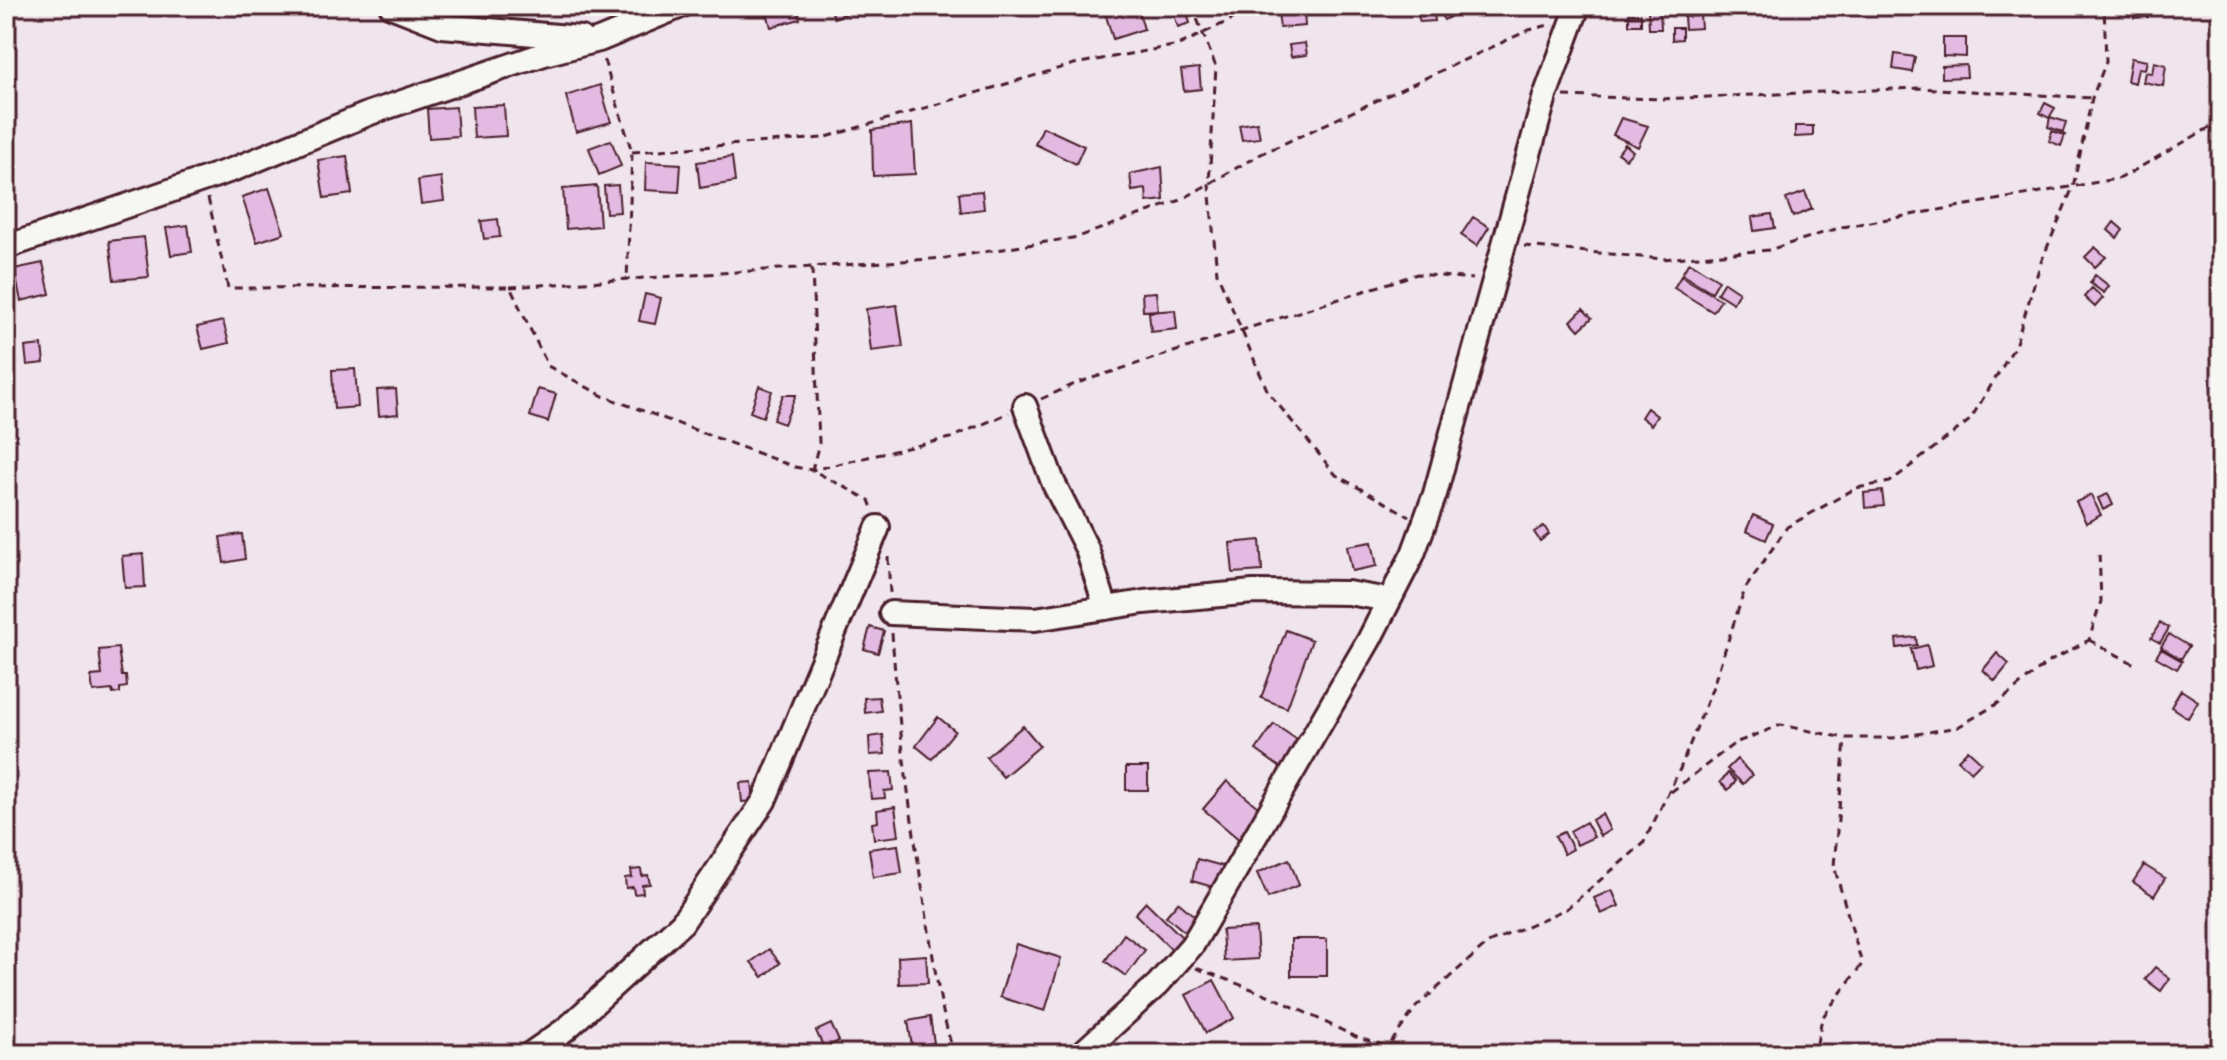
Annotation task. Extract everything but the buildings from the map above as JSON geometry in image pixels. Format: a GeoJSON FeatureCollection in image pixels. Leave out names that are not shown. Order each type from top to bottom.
{"type":"FeatureCollection","features":[{"type":"Feature","properties":{"kind":"street"},"geometry":{"type":"LineString","coordinates":[[391,6],[442,26],[599,40]]}},
{"type":"Feature","properties":{"kind":"street"},"geometry":{"type":"LineString","coordinates":[[6,247],[203,180],[370,113],[544,54],[599,40],[681,6]]}},
{"type":"Feature","properties":{"kind":"street"},"geometry":{"type":"LineString","coordinates":[[1081,1054],[1158,984],[1218,904],[1389,600],[1425,525],[1507,244],[1545,96],[1576,12]]}},
{"type":"Feature","properties":{"kind":"street"},"geometry":{"type":"LineString","coordinates":[[1025,406],[1053,482],[1087,549],[1106,608]]}},
{"type":"Feature","properties":{"kind":"street"},"geometry":{"type":"LineString","coordinates":[[530,1054],[566,1029],[682,923],[764,801],[878,527]]}},
{"type":"Feature","properties":{"kind":"street"},"geometry":{"type":"LineString","coordinates":[[891,613],[1035,619],[1253,592],[1348,593],[1389,600]]}},
{"type":"Feature","properties":{"kind":"path"},"geometry":{"type":"LineString","coordinates":[[1192,6],[1216,67],[1209,184],[1217,273],[1268,392],[1336,475],[1425,525]]}},
{"type":"Feature","properties":{"kind":"path"},"geometry":{"type":"LineString","coordinates":[[632,152],[823,138],[1074,64],[1179,45],[1259,6]]}},
{"type":"Feature","properties":{"kind":"path"},"geometry":{"type":"LineString","coordinates":[[1383,1054],[1416,1007],[1488,943],[1566,909],[1643,844],[1668,794],[1712,689],[1745,589],[1787,527],[1856,488],[1890,482],[1970,420],[2015,346],[2041,262],[2073,187],[2092,98],[2106,62],[2104,6]]}},
{"type":"Feature","properties":{"kind":"path"},"geometry":{"type":"LineString","coordinates":[[203,180],[228,288],[510,287],[946,258],[1078,237],[1181,200],[1259,155],[1529,30],[1576,12]]}},
{"type":"Feature","properties":{"kind":"path"},"geometry":{"type":"LineString","coordinates":[[599,40],[632,152],[627,280]]}},
{"type":"Feature","properties":{"kind":"path"},"geometry":{"type":"LineString","coordinates":[[1545,96],[1660,99],[1918,88],[2092,98]]}},
{"type":"Feature","properties":{"kind":"path"},"geometry":{"type":"LineString","coordinates":[[1507,244],[1663,259],[1769,250],[1842,227],[2121,178],[2221,121]]}},
{"type":"Feature","properties":{"kind":"path"},"geometry":{"type":"LineString","coordinates":[[812,268],[819,443],[812,470]]}},
{"type":"Feature","properties":{"kind":"path"},"geometry":{"type":"LineString","coordinates":[[812,470],[950,438],[1077,383],[1417,274],[1476,280]]}},
{"type":"Feature","properties":{"kind":"path"},"geometry":{"type":"LineString","coordinates":[[510,287],[548,366],[603,396],[812,470],[869,500],[887,553],[902,753],[944,1023],[954,1054]]}},
{"type":"Feature","properties":{"kind":"path"},"geometry":{"type":"LineString","coordinates":[[1668,794],[1735,743],[1781,725],[1845,738],[1893,738],[1958,727],[1997,704],[2047,663],[2089,640],[2101,601],[2099,551]]}},
{"type":"Feature","properties":{"kind":"path"},"geometry":{"type":"LineString","coordinates":[[2089,640],[2138,666]]}},
{"type":"Feature","properties":{"kind":"path"},"geometry":{"type":"LineString","coordinates":[[1823,1054],[1816,1048],[1822,1018],[1862,964],[1834,866],[1845,738]]}},
{"type":"Feature","properties":{"kind":"path"},"geometry":{"type":"LineString","coordinates":[[1178,961],[1273,997],[1358,1038],[1388,1046]]}}]}
